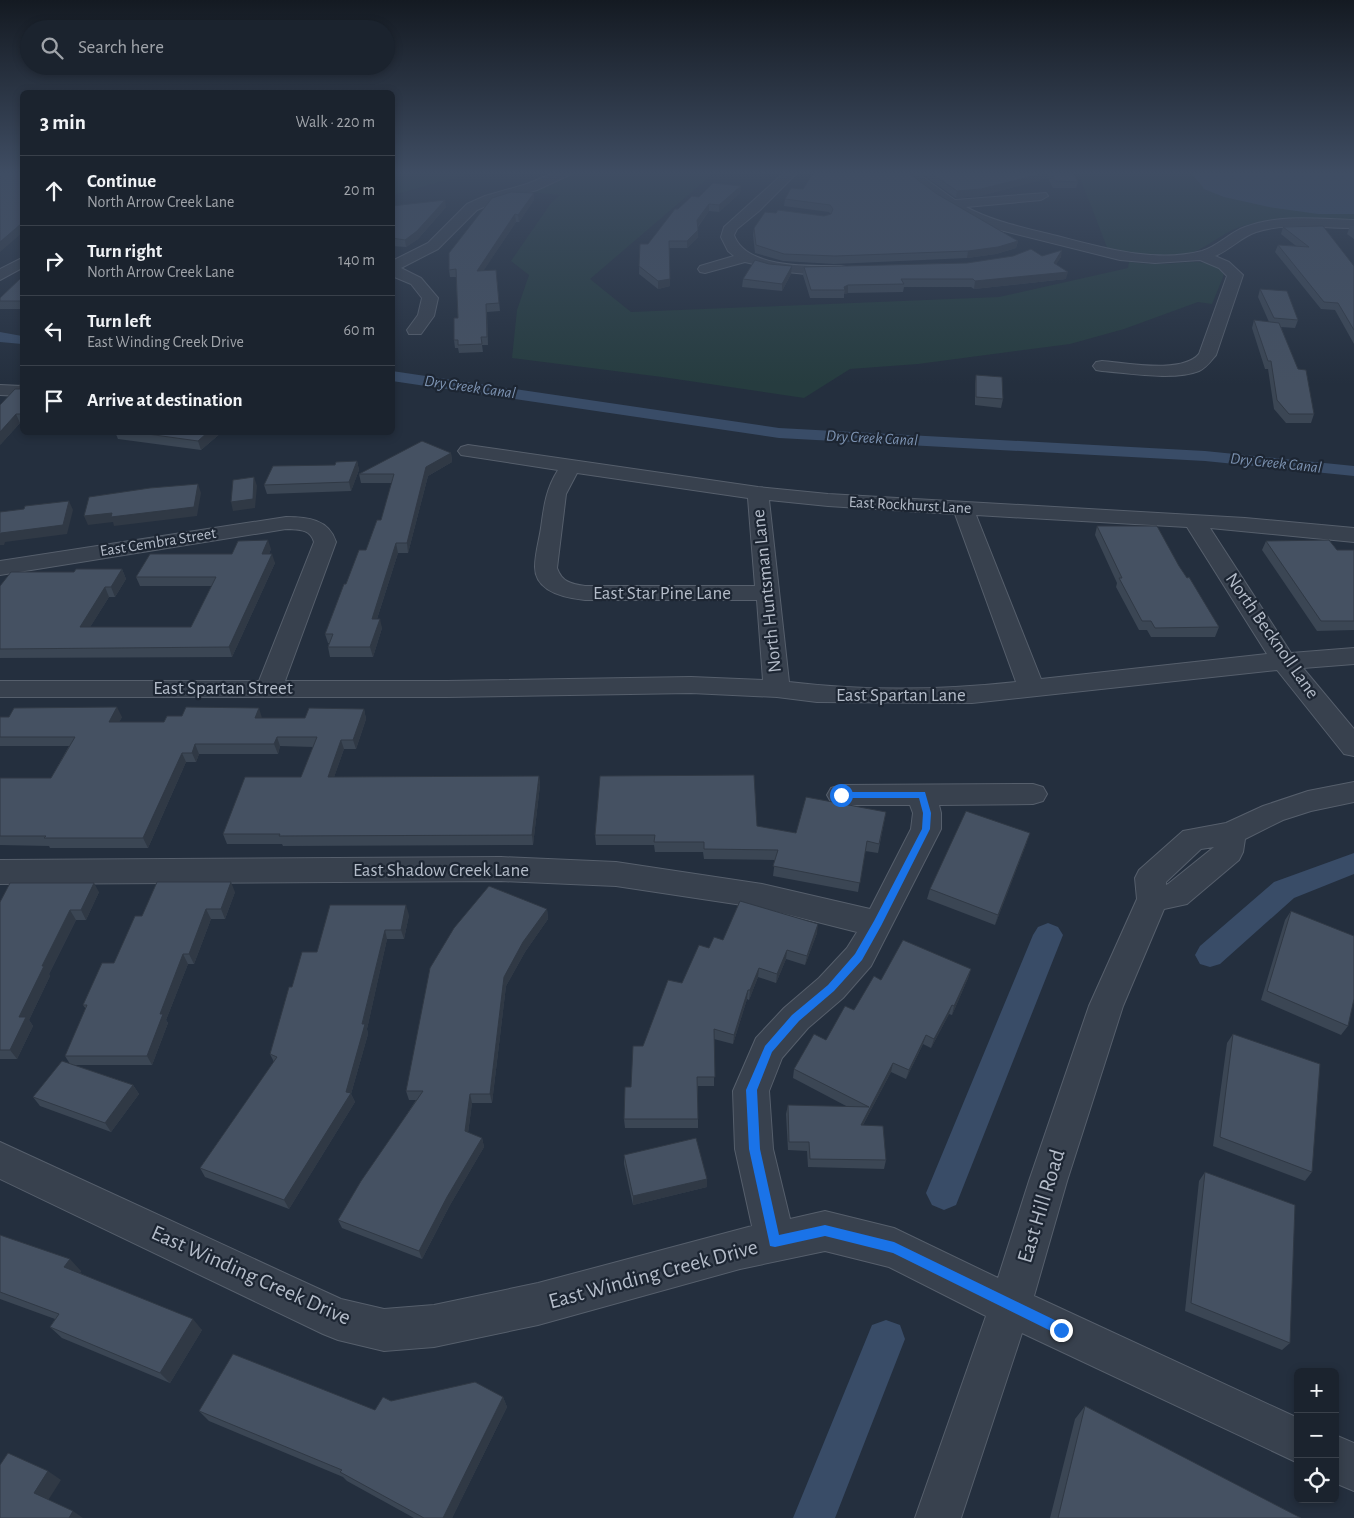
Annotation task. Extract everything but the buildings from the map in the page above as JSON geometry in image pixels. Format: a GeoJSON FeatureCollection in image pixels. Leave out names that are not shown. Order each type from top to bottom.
{"type":"FeatureCollection","features":[{"type":"Feature","properties":{"kind":"street"},"geometry":{"type":"LineString","coordinates":[[395,267],[420,255],[437,243]]}},
{"type":"Feature","properties":{"kind":"street"},"geometry":{"type":"LineString","coordinates":[[730,243],[735,251],[746,257],[769,264],[797,269],[857,269]]}},
{"type":"Feature","properties":{"kind":"street"},"geometry":{"type":"LineString","coordinates":[[1033,250],[1047,243]]}},
{"type":"Feature","properties":{"kind":"street"},"geometry":{"type":"LineString","coordinates":[[1064,243],[1105,253],[1137,258],[1173,259],[1201,255],[1214,251],[1226,243]]}},
{"type":"Feature","properties":{"kind":"street"},"geometry":{"type":"LineString","coordinates":[[1102,366],[1150,371],[1181,370],[1193,367],[1207,355],[1235,275],[1224,265],[1201,255]]}},
{"type":"Feature","properties":{"kind":"street"},"geometry":{"type":"LineString","coordinates":[[706,269],[746,257]]}},
{"type":"Feature","properties":{"kind":"street"},"geometry":{"type":"LineString","coordinates":[[0,274],[20,263]]}},
{"type":"Feature","properties":{"kind":"street"},"geometry":{"type":"LineString","coordinates":[[395,270],[416,281],[430,298],[426,316],[415,330]]}},
{"type":"Feature","properties":{"kind":"street"},"geometry":{"type":"LineString","coordinates":[[0,279],[20,279]]}},
{"type":"Feature","properties":{"kind":"street"},"geometry":{"type":"LineString","coordinates":[[0,390],[20,391]]}},
{"type":"Feature","properties":{"kind":"street","name":"East Rockhurst Lane"},"geometry":{"type":"LineString","coordinates":[[468,451],[758,493],[828,500],[1194,521],[1354,535]]}},
{"type":"Feature","properties":{"kind":"street","name":"East Star Pine Lane"},"geometry":{"type":"LineString","coordinates":[[571,466],[560,483],[556,494],[546,568],[549,579],[558,586],[571,592],[585,593],[766,593]]}},
{"type":"Feature","properties":{"kind":"street","name":"North Huntsman Lane"},"geometry":{"type":"LineString","coordinates":[[758,493],[766,593],[777,688]]}},
{"type":"Feature","properties":{"kind":"street"},"geometry":{"type":"LineString","coordinates":[[963,508],[1032,688]]}},
{"type":"Feature","properties":{"kind":"street","name":"North Becknoll Lane"},"geometry":{"type":"LineString","coordinates":[[1194,521],[1284,661],[1354,747]]}},
{"type":"Feature","properties":{"kind":"street","name":"East Cembra Street"},"geometry":{"type":"LineString","coordinates":[[0,568],[286,523],[302,523],[316,527],[324,533],[325,542],[269,688]]}},
{"type":"Feature","properties":{"kind":"street","name":"East Spartan Lane"},"geometry":{"type":"LineString","coordinates":[[447,688],[691,685],[777,688],[817,694],[870,697],[972,695],[1284,661],[1354,656]]}},
{"type":"Feature","properties":{"kind":"street","name":"East Spartan Street"},"geometry":{"type":"LineString","coordinates":[[0,689],[447,688]]}},
{"type":"Feature","properties":{"kind":"street","name":"East Hill Road"},"geometry":{"type":"LineString","coordinates":[[938,1518],[1010,1306],[1048,1180],[1106,1006],[1153,899],[1176,895],[1228,852],[1231,833],[1273,813],[1308,800],[1354,792]]}},
{"type":"Feature","properties":{"kind":"street"},"geometry":{"type":"LineString","coordinates":[[841,795],[1033,794]]}},
{"type":"Feature","properties":{"kind":"street"},"geometry":{"type":"LineString","coordinates":[[775,1241],[754,1149],[751,1090],[768,1049],[796,1018],[831,988],[858,957],[878,924],[926,829],[927,813],[922,795]]}},
{"type":"Feature","properties":{"kind":"street","name":"East Shadow Creek Lane"},"geometry":{"type":"LineString","coordinates":[[0,872],[501,869],[616,874],[762,896],[878,924]]}},
{"type":"Feature","properties":{"kind":"street","name":"East Winding Creek Drive"},"geometry":{"type":"LineString","coordinates":[[0,1160],[338,1319],[384,1330],[434,1326],[538,1304],[740,1249],[825,1230],[894,1248],[1010,1306],[1294,1439]]}},
{"type":"Feature","properties":{"kind":"street"},"geometry":{"type":"LineString","coordinates":[[1339,1460],[1354,1468]]}},
{"type":"Feature","properties":{"kind":"green space"},"geometry":{"type":"Polygon","coordinates":[[[524,243],[632,243],[590,279],[631,312],[999,297],[1128,268],[1129,262],[1166,264],[1201,262],[1217,267],[1224,272],[1212,304],[1198,302],[1124,329],[1070,344],[918,364],[850,369],[804,398],[662,377],[512,358],[517,310],[529,275],[511,261],[524,243]]]}},
{"type":"Feature","properties":{"kind":"green space"},"geometry":{"type":"Polygon","coordinates":[[[1105,243],[1211,243],[1186,255],[1164,257],[1108,250],[1105,243]]]}},
{"type":"Feature","properties":{"kind":"waterway","name":"Dry Creek Canal"},"geometry":{"type":"LineString","coordinates":[[0,337],[20,340]]}},
{"type":"Feature","properties":{"kind":"waterway","name":"Dry Creek Canal"},"geometry":{"type":"LineString","coordinates":[[395,376],[779,433],[1205,456],[1354,471]]}},
{"type":"Feature","properties":{"kind":"waterway"},"geometry":{"type":"LineString","coordinates":[[1210,955],[1284,890],[1354,863]]}},
{"type":"Feature","properties":{"kind":"waterway"},"geometry":{"type":"LineString","coordinates":[[944,1193],[1048,935]]}},
{"type":"Feature","properties":{"kind":"waterway"},"geometry":{"type":"LineString","coordinates":[[814,1518],[886,1339]]}},
{"type":"Feature","properties":{"kind":"route"},"geometry":{"type":"LineString","coordinates":[[841,795],[922,795],[927,813],[926,829],[878,924],[858,957],[831,988],[796,1018],[768,1049],[751,1090],[754,1149],[775,1241],[825,1230],[894,1248],[1061,1330]]}}]}
